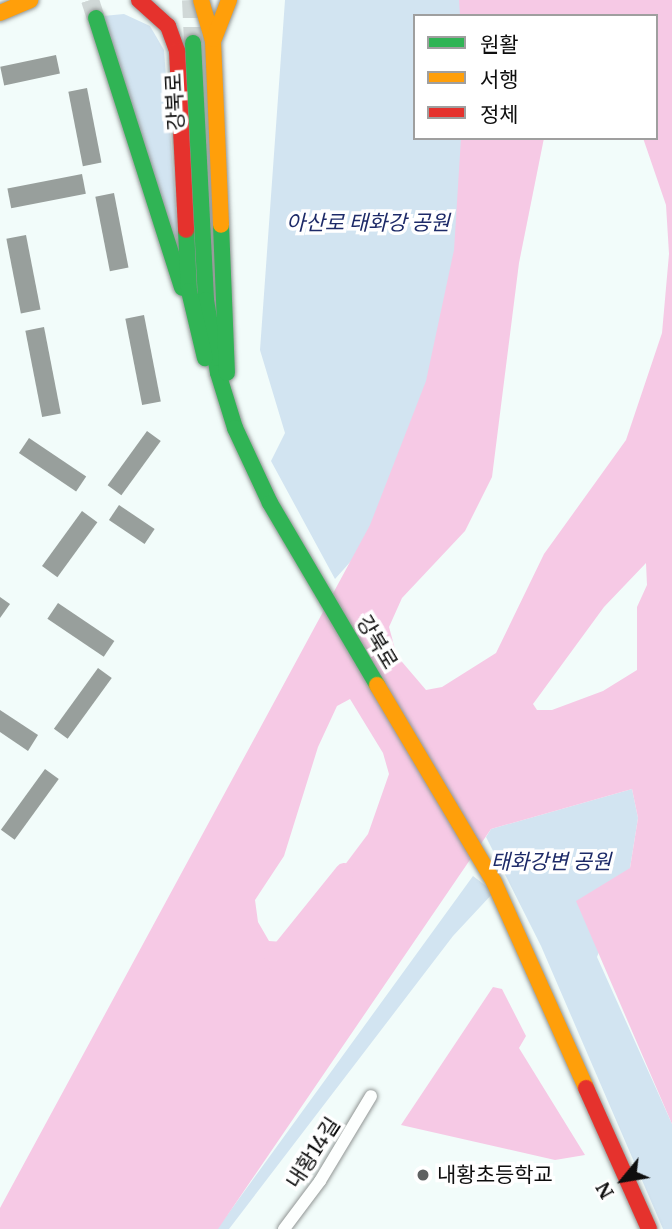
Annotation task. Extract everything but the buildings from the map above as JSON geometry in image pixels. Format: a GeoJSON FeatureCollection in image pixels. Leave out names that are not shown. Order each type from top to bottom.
{"type":"FeatureCollection","features":[{"type":"Feature","properties":{"kind":"main road"},"geometry":{"type":"LineString","coordinates":[[0,2],[14,0]]}},
{"type":"Feature","properties":{"kind":"main road"},"geometry":{"type":"LineString","coordinates":[[0,13],[30,0]]}},
{"type":"Feature","properties":{"kind":"main road"},"geometry":{"type":"LineString","coordinates":[[139,0],[168,26],[177,51]]}},
{"type":"Feature","properties":{"kind":"main road"},"geometry":{"type":"LineString","coordinates":[[201,0],[213,41],[225,343],[234,428]]}},
{"type":"Feature","properties":{"kind":"main road"},"geometry":{"type":"LineString","coordinates":[[213,41],[229,0]]}},
{"type":"Feature","properties":{"kind":"main road"},"geometry":{"type":"LineString","coordinates":[[96,18],[197,331],[234,428]]}},
{"type":"Feature","properties":{"kind":"main road"},"geometry":{"type":"LineString","coordinates":[[197,331],[188,272],[177,51],[178,41],[187,33],[203,33],[213,41]]}},
{"type":"Feature","properties":{"kind":"main road","name":"강북로"},"geometry":{"type":"LineString","coordinates":[[193,43],[206,300],[218,373],[234,428],[243,450],[494,882],[647,1226]]}},
{"type":"Feature","properties":{"kind":"street","name":"내황14길"},"geometry":{"type":"LineString","coordinates":[[284,1229],[320,1181],[371,1096]]}},
{"type":"Feature","properties":{"kind":"green space","name":"아산로 태화강 공원"},"geometry":{"type":"Polygon","coordinates":[[[285,0],[468,0],[469,14],[413,14],[413,140],[472,140],[438,367],[377,532],[335,579],[271,461],[285,433],[260,350],[285,0]]]}},
{"type":"Feature","properties":{"kind":"green space"},"geometry":{"type":"Polygon","coordinates":[[[124,14],[150,26],[164,50],[178,236],[172,239],[103,16],[124,14]]]}},
{"type":"Feature","properties":{"kind":"green space","name":"태화강변 공원"},"geometry":{"type":"Polygon","coordinates":[[[632,789],[638,818],[630,868],[597,957],[672,1124],[672,1229],[663,1229],[541,946],[486,837],[491,829],[632,789]]]}},
{"type":"Feature","properties":{"kind":"green space"},"geometry":{"type":"Polygon","coordinates":[[[473,876],[494,892],[453,936],[229,1229],[217,1229],[473,876]]]}},
{"type":"Feature","properties":{"kind":"shaded area"},"geometry":{"type":"Polygon","coordinates":[[[459,0],[672,0],[672,1124],[576,901],[630,868],[638,818],[632,789],[491,829],[218,1229],[0,1229],[0,1208],[370,525],[426,381],[454,250],[461,140],[544,140],[519,263],[492,477],[465,531],[402,598],[389,627],[397,656],[426,690],[442,687],[496,653],[544,554],[626,440],[662,333],[669,254],[666,205],[644,140],[658,140],[658,14],[460,14],[459,0]],[[646,563],[604,607],[533,704],[537,710],[552,710],[603,691],[637,670],[637,607],[647,585],[646,563]],[[350,699],[337,706],[318,747],[284,856],[255,900],[258,922],[269,941],[283,942],[305,934],[325,907],[329,886],[368,834],[389,774],[383,753],[350,699]]]}},
{"type":"Feature","properties":{"kind":"shaded area"},"geometry":{"type":"Polygon","coordinates":[[[493,987],[502,989],[526,1036],[519,1048],[585,1155],[555,1160],[401,1125],[493,987]]]}},
{"type":"Feature","properties":{"kind":"waterway"},"geometry":{"type":"LineString","coordinates":[[273,960],[344,872]]}},
{"type":"Feature","properties":{"kind":"tunnel"},"geometry":{"type":"LineString","coordinates":[[90,0],[96,18]]}},
{"type":"Feature","properties":{"kind":"tunnel"},"geometry":{"type":"LineString","coordinates":[[191,0],[193,43]]}},
{"type":"Feature","properties":{"kind":"traffic: fast"},"geometry":{"type":"LineString","coordinates":[[96,18],[182,288]]}},
{"type":"Feature","properties":{"kind":"traffic: fast"},"geometry":{"type":"LineString","coordinates":[[193,43],[206,300],[218,373],[235,428],[270,503],[377,685]]}},
{"type":"Feature","properties":{"kind":"traffic: fast"},"geometry":{"type":"LineString","coordinates":[[221,225],[227,373]]}},
{"type":"Feature","properties":{"kind":"traffic: fast"},"geometry":{"type":"LineString","coordinates":[[186,230],[189,291],[205,358]]}},
{"type":"Feature","properties":{"kind":"traffic: slow"},"geometry":{"type":"LineString","coordinates":[[0,13],[30,0]]}},
{"type":"Feature","properties":{"kind":"traffic: slow"},"geometry":{"type":"LineString","coordinates":[[201,0],[213,41],[221,225]]}},
{"type":"Feature","properties":{"kind":"traffic: slow"},"geometry":{"type":"LineString","coordinates":[[214,39],[229,0]]}},
{"type":"Feature","properties":{"kind":"traffic: slow"},"geometry":{"type":"LineString","coordinates":[[377,685],[494,882],[586,1088]]}},
{"type":"Feature","properties":{"kind":"traffic: jam"},"geometry":{"type":"LineString","coordinates":[[139,0],[168,26],[177,51],[186,230]]}},
{"type":"Feature","properties":{"kind":"traffic: jam"},"geometry":{"type":"LineString","coordinates":[[586,1088],[649,1229]]}},
{"type":"Feature","properties":{"kind":"place","name":"내황초등학교"},"geometry":{"type":"Point","coordinates":[423,1175]}}]}
